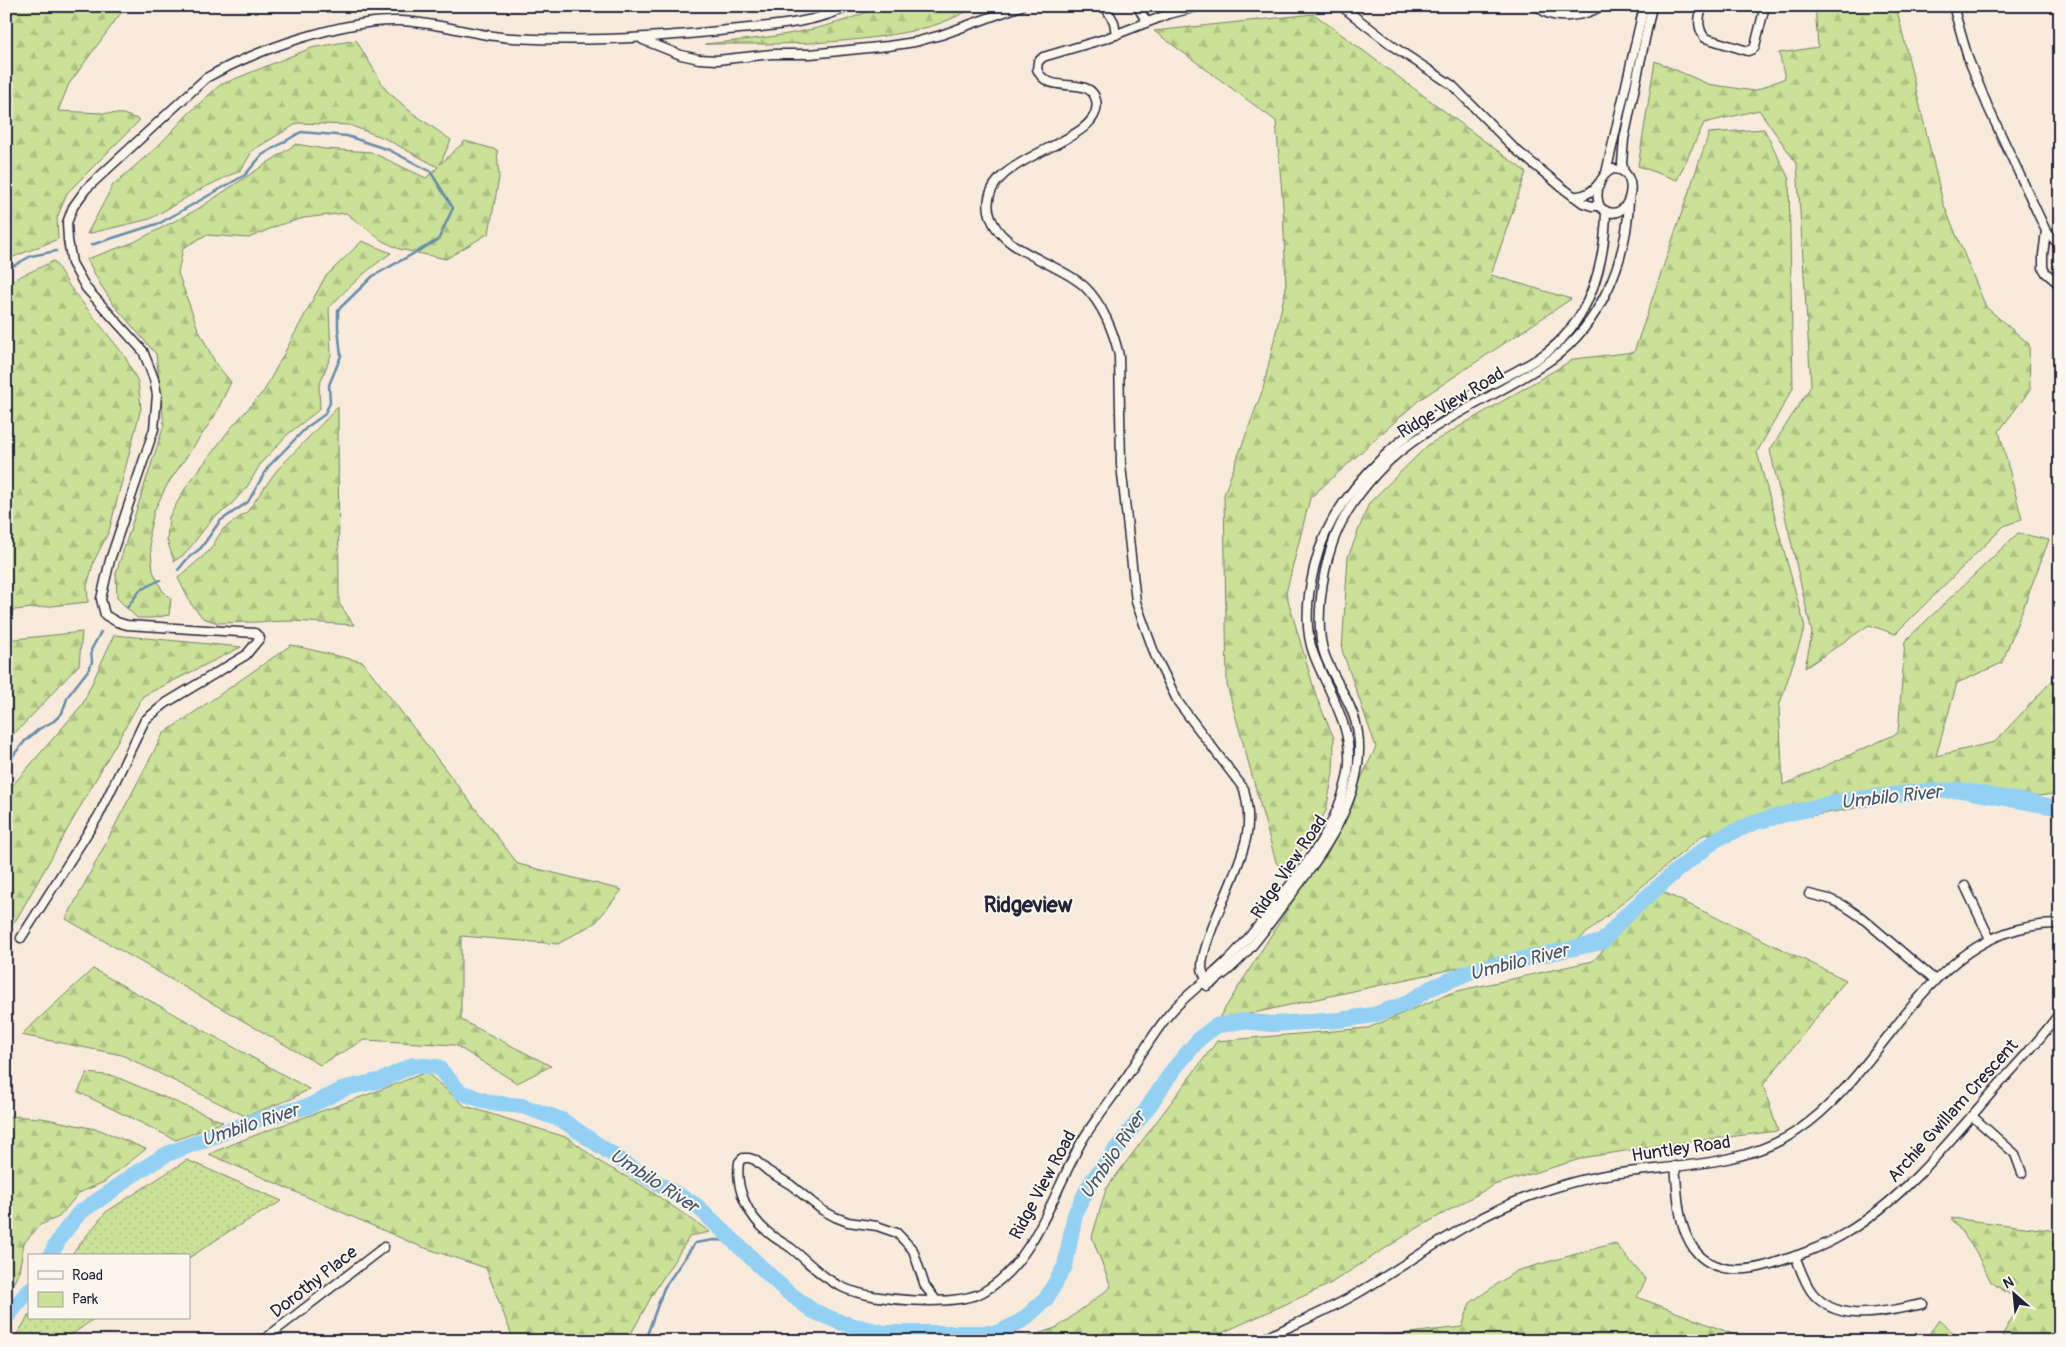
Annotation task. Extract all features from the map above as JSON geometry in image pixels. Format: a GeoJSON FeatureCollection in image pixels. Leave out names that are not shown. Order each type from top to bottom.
{"type":"FeatureCollection","features":[{"type":"Feature","properties":{"kind":"street"},"geometry":{"type":"LineString","coordinates":[[21,938],[99,815],[115,784],[139,728],[145,720],[166,703],[246,655],[260,638],[255,633],[127,625],[117,622],[105,614],[101,599],[103,587],[122,521],[154,429],[157,395],[154,379],[143,351],[100,305],[77,274],[72,263],[67,223],[73,206],[86,189],[206,78],[220,70],[302,37],[365,22],[401,21],[511,38],[600,41],[641,39],[790,24],[816,19],[850,6]]}},
{"type":"Feature","properties":{"kind":"street"},"geometry":{"type":"LineString","coordinates":[[641,39],[681,55],[699,59],[717,60],[772,54],[810,54],[915,42],[941,35],[1021,6]]}},
{"type":"Feature","properties":{"kind":"street"},"geometry":{"type":"LineString","coordinates":[[1104,6],[1114,22],[1116,35]]}},
{"type":"Feature","properties":{"kind":"street"},"geometry":{"type":"LineString","coordinates":[[1137,6],[1147,22]]}},
{"type":"Feature","properties":{"kind":"street"},"geometry":{"type":"LineString","coordinates":[[1201,6],[1169,14],[1116,35],[1043,57],[1038,62],[1037,69],[1039,74],[1050,82],[1085,88],[1091,91],[1096,104],[1094,114],[1078,132],[1019,164],[999,178],[992,186],[988,196],[989,211],[995,227],[1010,243],[1064,270],[1084,286],[1096,302],[1116,341],[1119,356],[1121,465],[1136,602],[1155,655],[1178,702],[1192,723],[1244,789],[1248,822],[1246,839],[1205,952],[1202,968],[1207,982]]}},
{"type":"Feature","properties":{"kind":"street"},"geometry":{"type":"LineString","coordinates":[[1341,6],[1397,49],[1452,85],[1514,148],[1573,196],[1587,205],[1616,212],[1629,201]]}},
{"type":"Feature","properties":{"kind":"street"},"geometry":{"type":"LineString","coordinates":[[1538,6],[1540,10],[1563,16],[1578,16],[1591,12],[1601,6]]}},
{"type":"Feature","properties":{"kind":"street"},"geometry":{"type":"LineString","coordinates":[[1573,196],[1580,197],[1589,193],[1606,173],[1644,6]]}},
{"type":"Feature","properties":{"kind":"street","name":"Ridge View Road"},"geometry":{"type":"LineString","coordinates":[[936,1300],[925,1286],[912,1250],[896,1233],[877,1226],[835,1218],[755,1160],[743,1158],[739,1162],[739,1185],[749,1209],[758,1223],[827,1279],[847,1289],[873,1296],[919,1301],[963,1299],[981,1293],[995,1284],[1018,1261],[1035,1235],[1083,1139],[1167,1017],[1185,998],[1249,950],[1304,879],[1332,835],[1351,794],[1359,758],[1357,730],[1345,697],[1325,656],[1318,624],[1332,545],[1347,512],[1375,475],[1400,451],[1437,424],[1553,358],[1577,337],[1602,301],[1615,272],[1626,231],[1630,185],[1622,163],[1624,139],[1652,6]]}},
{"type":"Feature","properties":{"kind":"street"},"geometry":{"type":"LineString","coordinates":[[1704,6],[1699,18],[1699,26],[1705,38],[1748,50],[1753,49],[1755,46],[1765,6]]}},
{"type":"Feature","properties":{"kind":"street"},"geometry":{"type":"LineString","coordinates":[[1953,6],[1968,58],[1988,107],[2046,231],[2060,246]]}},
{"type":"Feature","properties":{"kind":"street"},"geometry":{"type":"LineString","coordinates":[[1606,173],[1616,169],[1624,172]]}},
{"type":"Feature","properties":{"kind":"street","name":"Ridge View Road"},"geometry":{"type":"LineString","coordinates":[[1207,982],[1258,925],[1309,859],[1337,811],[1347,777],[1349,752],[1346,731],[1313,652],[1308,636],[1307,620],[1316,560],[1334,516],[1372,470],[1411,431],[1546,352],[1564,337],[1579,318],[1594,286],[1600,261],[1605,230],[1603,208],[1597,198],[1601,180]]}},
{"type":"Feature","properties":{"kind":"street"},"geometry":{"type":"LineString","coordinates":[[2046,231],[2043,268],[2060,285]]}},
{"type":"Feature","properties":{"kind":"street"},"geometry":{"type":"LineString","coordinates":[[1489,385],[1494,392]]}},
{"type":"Feature","properties":{"kind":"street"},"geometry":{"type":"LineString","coordinates":[[1965,886],[1990,939]]}},
{"type":"Feature","properties":{"kind":"street"},"geometry":{"type":"LineString","coordinates":[[1809,894],[1836,902],[1861,917],[1935,980]]}},
{"type":"Feature","properties":{"kind":"street","name":"Huntley Road"},"geometry":{"type":"LineString","coordinates":[[1258,1341],[1346,1299],[1470,1224],[1528,1196],[1586,1178],[1735,1158],[1763,1148],[1795,1132],[1819,1113],[1838,1094],[1935,980],[1964,954],[1990,939],[2011,930],[2036,925],[2060,924]]}},
{"type":"Feature","properties":{"kind":"street","name":"Archie Gwillam Crescent"},"geometry":{"type":"LineString","coordinates":[[1675,1166],[1684,1232],[1695,1251],[1707,1261],[1734,1270],[1746,1270],[1795,1256],[1845,1234],[1892,1200],[1919,1174],[1972,1116],[2060,1012]]}},
{"type":"Feature","properties":{"kind":"street"},"geometry":{"type":"LineString","coordinates":[[1972,1116],[2015,1154],[2022,1172]]}},
{"type":"Feature","properties":{"kind":"street","name":"Dorothy Place"},"geometry":{"type":"LineString","coordinates":[[262,1341],[384,1247]]}},
{"type":"Feature","properties":{"kind":"street"},"geometry":{"type":"LineString","coordinates":[[1795,1256],[1812,1292],[1818,1299],[1840,1310],[1861,1314],[1923,1304]]}},
{"type":"Feature","properties":{"kind":"green space"},"geometry":{"type":"Polygon","coordinates":[[[6,6],[126,6],[69,84],[58,111],[123,114],[140,120],[67,193],[57,218],[58,239],[6,260],[6,6]]]}},
{"type":"Feature","properties":{"kind":"green space"},"geometry":{"type":"Polygon","coordinates":[[[880,6],[981,6],[935,25],[873,38],[817,43],[705,44],[794,33],[838,22],[880,6]]]}},
{"type":"Feature","properties":{"kind":"green space"},"geometry":{"type":"Polygon","coordinates":[[[1815,6],[1896,6],[1943,203],[1986,307],[2029,344],[2030,390],[1999,431],[2022,519],[2004,526],[1895,634],[1869,625],[1805,668],[1812,633],[1770,450],[1811,386],[1797,164],[1759,110],[1704,123],[1677,180],[1638,166],[1655,61],[1708,84],[1754,91],[1785,78],[1779,53],[1818,47],[1815,6]]]}},
{"type":"Feature","properties":{"kind":"green space"},"geometry":{"type":"Polygon","coordinates":[[[1314,14],[1526,172],[1491,275],[1571,299],[1419,400],[1310,498],[1286,593],[1317,699],[1334,738],[1333,773],[1326,811],[1307,843],[1284,872],[1276,862],[1227,685],[1224,494],[1263,389],[1286,288],[1283,206],[1276,121],[1154,31],[1314,14]]]}},
{"type":"Feature","properties":{"kind":"green space"},"geometry":{"type":"Polygon","coordinates":[[[356,40],[386,90],[411,112],[451,140],[440,164],[465,141],[497,150],[499,178],[489,233],[446,259],[399,249],[381,240],[346,213],[304,218],[279,225],[249,238],[206,235],[183,248],[178,273],[198,329],[216,364],[231,382],[214,417],[167,485],[154,511],[149,533],[153,571],[162,590],[171,599],[169,615],[137,618],[117,598],[116,573],[164,425],[156,354],[114,305],[87,259],[132,243],[196,210],[296,144],[325,149],[371,152],[426,178],[438,167],[384,138],[349,125],[298,123],[253,150],[241,170],[203,188],[150,219],[87,234],[113,185],[158,146],[190,112],[220,85],[311,48],[356,40]]]}},
{"type":"Feature","properties":{"kind":"green space"},"geometry":{"type":"Polygon","coordinates":[[[1764,129],[1789,179],[1793,388],[1757,452],[1805,627],[1779,706],[1783,785],[1898,733],[1905,641],[2018,533],[2049,540],[2002,663],[1957,683],[1936,756],[1995,742],[2060,672],[2060,793],[2024,798],[1941,793],[1703,835],[1576,942],[1217,1021],[1335,834],[1376,747],[1342,650],[1348,557],[1369,503],[1428,445],[1574,359],[1634,352],[1709,133],[1764,129]]]}},
{"type":"Feature","properties":{"kind":"green space"},"geometry":{"type":"Polygon","coordinates":[[[362,241],[391,253],[358,279],[329,308],[331,355],[319,386],[320,409],[288,434],[261,463],[247,487],[228,508],[213,518],[185,554],[174,561],[167,540],[169,517],[186,487],[230,429],[264,391],[325,277],[362,241]]]}},
{"type":"Feature","properties":{"kind":"green space"},"geometry":{"type":"Polygon","coordinates":[[[54,261],[70,287],[124,355],[138,382],[141,408],[109,531],[94,561],[87,586],[88,602],[6,611],[6,283],[54,261]]]}},
{"type":"Feature","properties":{"kind":"green space"},"geometry":{"type":"Polygon","coordinates":[[[338,407],[339,603],[354,625],[293,621],[218,623],[203,618],[191,604],[178,578],[209,551],[223,529],[247,512],[277,470],[338,407]]]}},
{"type":"Feature","properties":{"kind":"green space"},"geometry":{"type":"Polygon","coordinates":[[[82,632],[79,665],[6,741],[6,640],[82,632]]]}},
{"type":"Feature","properties":{"kind":"green space"},"geometry":{"type":"Polygon","coordinates":[[[114,635],[241,647],[143,696],[16,920],[6,928],[6,793],[82,705],[114,635]]]}},
{"type":"Feature","properties":{"kind":"green space"},"geometry":{"type":"Polygon","coordinates":[[[291,645],[363,662],[518,864],[622,890],[596,922],[558,944],[461,936],[461,1020],[551,1066],[517,1083],[455,1045],[364,1040],[320,1065],[66,919],[163,734],[291,645]]]}},
{"type":"Feature","properties":{"kind":"green space"},"geometry":{"type":"Polygon","coordinates":[[[1659,890],[1846,980],[1763,1085],[1778,1131],[1669,1144],[1587,1157],[1494,1185],[1414,1230],[1328,1285],[1204,1341],[1017,1341],[1058,1327],[1111,1287],[1092,1237],[1106,1189],[1217,1041],[1368,1028],[1453,992],[1593,961],[1659,890]]]}},
{"type":"Feature","properties":{"kind":"green space"},"geometry":{"type":"Polygon","coordinates":[[[93,969],[309,1089],[291,1099],[245,1116],[122,1055],[21,1035],[93,969]]]}},
{"type":"Feature","properties":{"kind":"green space"},"geometry":{"type":"Polygon","coordinates":[[[426,1072],[465,1106],[569,1138],[600,1162],[643,1186],[710,1232],[690,1236],[654,1292],[627,1341],[514,1341],[486,1268],[419,1246],[209,1154],[426,1072]]]}},
{"type":"Feature","properties":{"kind":"green space"},"geometry":{"type":"Polygon","coordinates":[[[87,1073],[114,1076],[223,1122],[176,1140],[78,1092],[87,1073]]]}},
{"type":"Feature","properties":{"kind":"green space"},"geometry":{"type":"Polygon","coordinates":[[[6,1116],[42,1118],[100,1130],[146,1149],[104,1182],[79,1193],[59,1217],[40,1225],[24,1243],[19,1272],[6,1298],[6,1116]]]}},
{"type":"Feature","properties":{"kind":"green space"},"geometry":{"type":"Polygon","coordinates":[[[187,1160],[282,1201],[231,1230],[190,1257],[190,1254],[72,1254],[106,1212],[187,1160]]]}},
{"type":"Feature","properties":{"kind":"green space"},"geometry":{"type":"Polygon","coordinates":[[[1951,1218],[2057,1231],[2060,1229],[2060,1341],[2012,1341],[2002,1336],[2021,1302],[1991,1282],[1975,1250],[1951,1218]]]}},
{"type":"Feature","properties":{"kind":"green space"},"geometry":{"type":"Polygon","coordinates":[[[1615,1243],[1646,1280],[1637,1297],[1751,1341],[1339,1341],[1462,1327],[1470,1303],[1516,1271],[1615,1243]]]}},
{"type":"Feature","properties":{"kind":"green space"},"geometry":{"type":"Polygon","coordinates":[[[28,1317],[28,1320],[92,1320],[63,1341],[13,1341],[28,1317]]]}},
{"type":"Feature","properties":{"kind":"green space"},"geometry":{"type":"Polygon","coordinates":[[[1939,1320],[1962,1341],[1924,1341],[1939,1320]]]}},
{"type":"Feature","properties":{"kind":"waterway"},"geometry":{"type":"LineString","coordinates":[[6,14],[10,6]]}},
{"type":"Feature","properties":{"kind":"waterway"},"geometry":{"type":"LineString","coordinates":[[91,245],[160,223],[245,175],[262,155],[301,132],[347,136],[389,150],[430,171],[453,208],[438,240],[373,276],[338,310],[341,356],[329,385],[330,403],[324,415],[307,427],[268,467],[248,502],[220,521],[201,548],[188,558],[178,570]]}},
{"type":"Feature","properties":{"kind":"waterway"},"geometry":{"type":"LineString","coordinates":[[6,270],[31,256],[56,251]]}},
{"type":"Feature","properties":{"kind":"waterway"},"geometry":{"type":"LineString","coordinates":[[127,608],[140,590],[160,580]]}},
{"type":"Feature","properties":{"kind":"waterway"},"geometry":{"type":"LineString","coordinates":[[6,764],[25,741],[39,729],[54,721],[62,713],[68,696],[89,669],[92,662],[91,650],[101,632]]}},
{"type":"Feature","properties":{"kind":"waterway","name":"Umbilo River"},"geometry":{"type":"LineString","coordinates":[[51,1254],[61,1236],[80,1212],[131,1176],[167,1154],[259,1119],[309,1106],[346,1088],[382,1080],[413,1065],[438,1067],[460,1092],[491,1103],[522,1106],[562,1120],[638,1172],[697,1206],[785,1290],[813,1311],[842,1323],[885,1333],[998,1333],[1023,1320],[1046,1299],[1065,1266],[1075,1214],[1091,1182],[1149,1106],[1173,1070],[1200,1038],[1216,1026],[1242,1021],[1273,1024],[1340,1020],[1373,1015],[1405,1004],[1431,988],[1477,969],[1602,942],[1624,917],[1676,871],[1717,839],[1756,822],[1790,813],[1842,801],[1917,792],[1960,790],[2060,808]]}},
{"type":"Feature","properties":{"kind":"waterway"},"geometry":{"type":"LineString","coordinates":[[640,1341],[647,1335],[664,1288],[695,1243],[714,1240],[733,1241]]}},
{"type":"Feature","properties":{"kind":"waterway","name":"Umbilo River"},"geometry":{"type":"LineString","coordinates":[[6,1318],[28,1291]]}},
{"type":"Feature","properties":{"kind":"district","name":"Ridgeview"},"geometry":{"type":"Point","coordinates":[1028,905]}}]}
